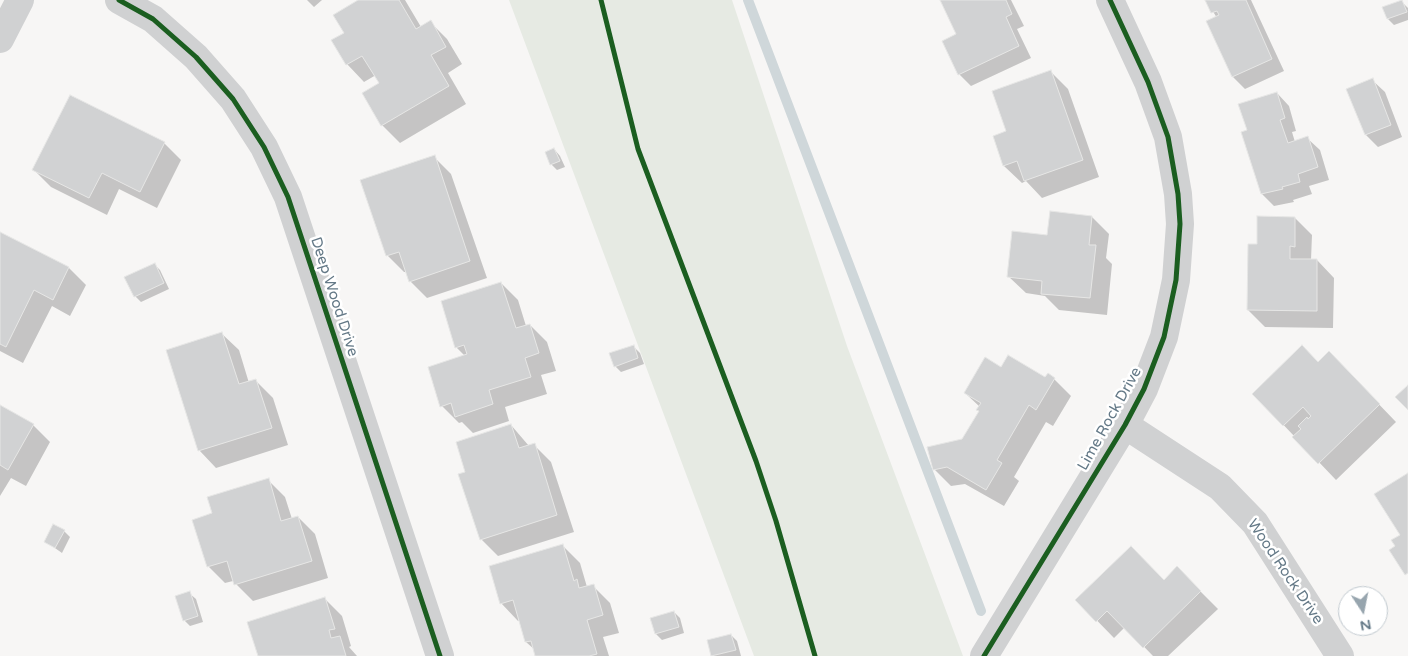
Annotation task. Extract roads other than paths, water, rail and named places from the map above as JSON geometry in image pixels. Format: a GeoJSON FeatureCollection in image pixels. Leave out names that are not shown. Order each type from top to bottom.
{"type":"FeatureCollection","features":[{"type":"Feature","properties":{"kind":"street"},"geometry":{"type":"LineString","coordinates":[[0,39],[20,0]]}},
{"type":"Feature","properties":{"kind":"street","name":"Deep Wood Drive"},"geometry":{"type":"LineString","coordinates":[[119,0],[153,19],[196,57],[233,99],[268,155],[288,197],[440,656]]}},
{"type":"Feature","properties":{"kind":"street","name":"Lime Rock Drive"},"geometry":{"type":"LineString","coordinates":[[984,656],[1125,425],[1144,389],[1164,337],[1176,280],[1180,224],[1178,194],[1168,137],[1148,82],[1110,0]]}},
{"type":"Feature","properties":{"kind":"street","name":"Wood Rock Drive"},"geometry":{"type":"LineString","coordinates":[[1125,425],[1220,487],[1256,523],[1340,656]]}},
{"type":"Feature","properties":{"kind":"waterway"},"geometry":{"type":"LineString","coordinates":[[748,0],[981,611]]}}]}
